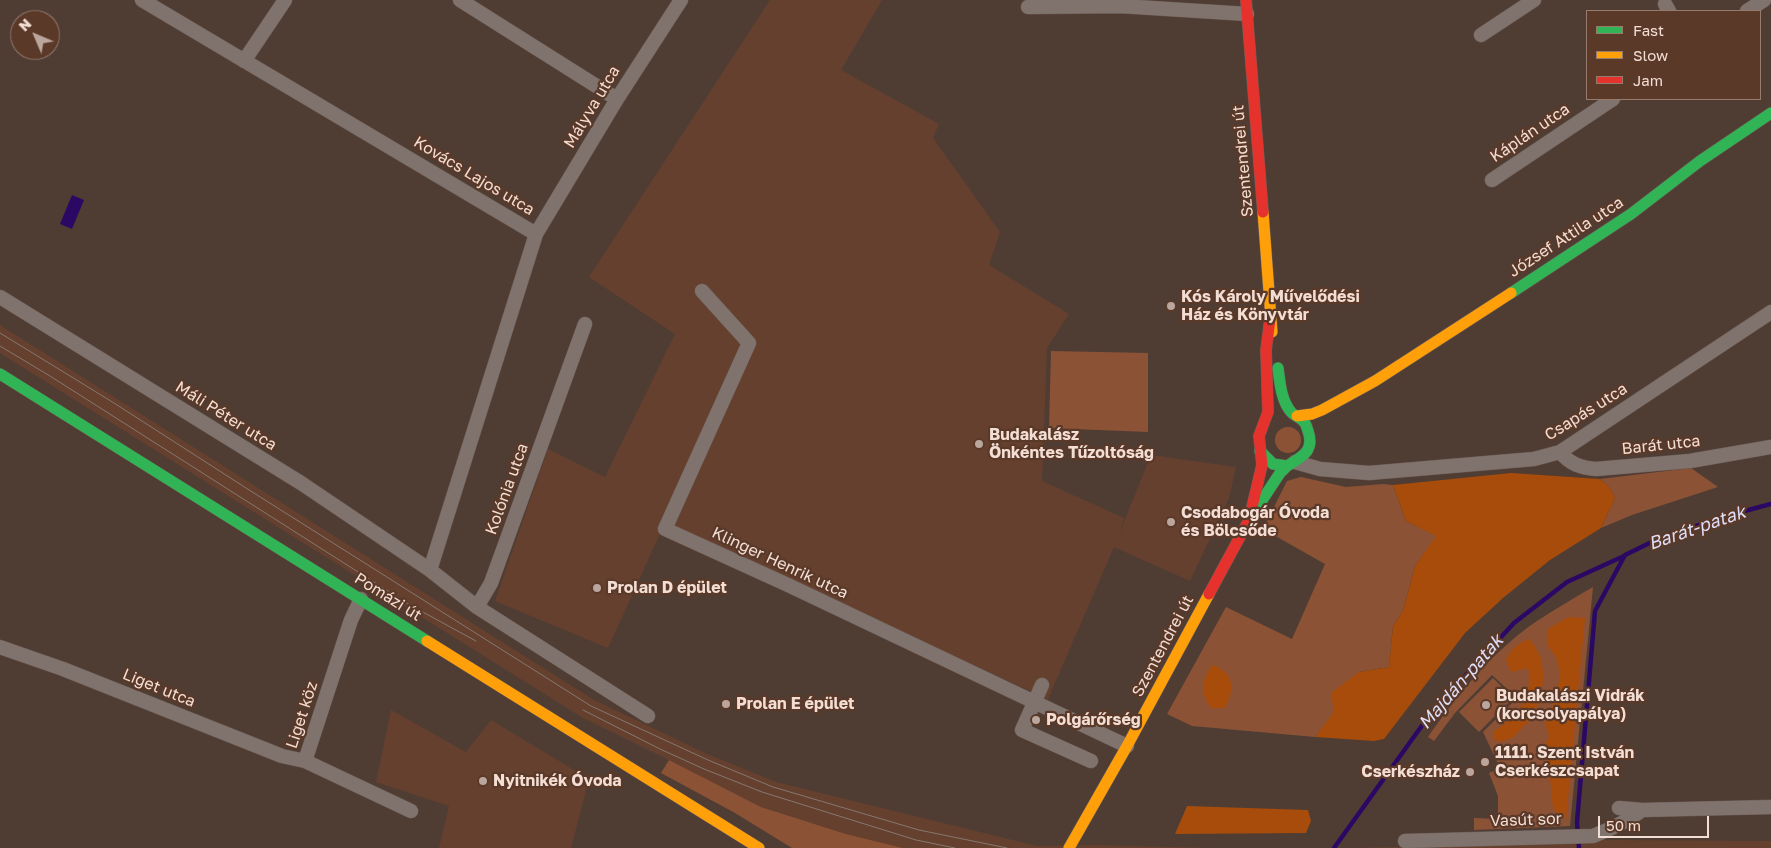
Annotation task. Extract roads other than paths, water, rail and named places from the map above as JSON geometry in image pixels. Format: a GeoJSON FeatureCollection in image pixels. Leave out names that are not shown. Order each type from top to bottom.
{"type":"FeatureCollection","features":[{"type":"Feature","properties":{"kind":"main road","name":"Szentendrei út"},"geometry":{"type":"LineString","coordinates":[[1246,7],[1270,319]]}},
{"type":"Feature","properties":{"kind":"main road","name":"József Attila utca"},"geometry":{"type":"LineString","coordinates":[[1375,381],[1631,214],[1700,161],[1771,114]]}},
{"type":"Feature","properties":{"kind":"main road"},"geometry":{"type":"LineString","coordinates":[[1249,520],[1280,473],[1303,456],[1312,439],[1307,427],[1294,414],[1281,393],[1276,349],[1270,319]]}},
{"type":"Feature","properties":{"kind":"main road"},"geometry":{"type":"LineString","coordinates":[[1270,319],[1266,350],[1268,412],[1259,436],[1260,451],[1273,464],[1291,464]]}},
{"type":"Feature","properties":{"kind":"main road","name":"Pomázi út"},"geometry":{"type":"LineString","coordinates":[[0,374],[760,848]]}},
{"type":"Feature","properties":{"kind":"main road"},"geometry":{"type":"LineString","coordinates":[[1264,425],[1272,417],[1280,414],[1316,412],[1375,381]]}},
{"type":"Feature","properties":{"kind":"main road"},"geometry":{"type":"LineString","coordinates":[[1329,420],[1375,381]]}},
{"type":"Feature","properties":{"kind":"main road","name":"Szentendrei út"},"geometry":{"type":"LineString","coordinates":[[1069,848],[1127,746],[1249,520],[1262,465],[1260,451]]}},
{"type":"Feature","properties":{"kind":"street","name":"Kovács Lajos utca"},"geometry":{"type":"LineString","coordinates":[[142,0],[536,234],[430,570]]}},
{"type":"Feature","properties":{"kind":"street"},"geometry":{"type":"LineString","coordinates":[[244,61],[286,0]]}},
{"type":"Feature","properties":{"kind":"street"},"geometry":{"type":"LineString","coordinates":[[460,0],[617,99]]}},
{"type":"Feature","properties":{"kind":"street","name":"Mályva utca"},"geometry":{"type":"LineString","coordinates":[[536,234],[617,99],[680,0]]}},
{"type":"Feature","properties":{"kind":"street"},"geometry":{"type":"LineString","coordinates":[[1482,34],[1534,0]]}},
{"type":"Feature","properties":{"kind":"street"},"geometry":{"type":"LineString","coordinates":[[1748,10],[1764,0]]}},
{"type":"Feature","properties":{"kind":"street"},"geometry":{"type":"LineString","coordinates":[[1028,7],[1246,7]]}},
{"type":"Feature","properties":{"kind":"street","name":"Káplán utca"},"geometry":{"type":"LineString","coordinates":[[1492,180],[1612,100]]}},
{"type":"Feature","properties":{"kind":"street","name":"Klinger Henrik utca"},"geometry":{"type":"LineString","coordinates":[[702,291],[748,343],[665,529],[1035,701],[1127,746]]}},
{"type":"Feature","properties":{"kind":"street","name":"Máli Péter utca"},"geometry":{"type":"LineString","coordinates":[[0,297],[301,483],[430,570]]}},
{"type":"Feature","properties":{"kind":"street","name":"Csapás utca"},"geometry":{"type":"LineString","coordinates":[[1291,464],[1320,469],[1379,473],[1534,459],[1560,452],[1771,312]]}},
{"type":"Feature","properties":{"kind":"street","name":"Kolónia utca"},"geometry":{"type":"LineString","coordinates":[[477,608],[492,583],[585,324]]}},
{"type":"Feature","properties":{"kind":"street","name":"Csapás utca"},"geometry":{"type":"LineString","coordinates":[[1312,439],[1315,456],[1322,463],[1336,470]]}},
{"type":"Feature","properties":{"kind":"street","name":"Barát utca"},"geometry":{"type":"LineString","coordinates":[[1560,452],[1567,460],[1581,468],[1596,469],[1690,461],[1771,447]]}},
{"type":"Feature","properties":{"kind":"street"},"geometry":{"type":"LineString","coordinates":[[430,570],[477,608],[648,716]]}},
{"type":"Feature","properties":{"kind":"street","name":"Liget köz"},"geometry":{"type":"LineString","coordinates":[[361,599],[351,620],[305,760],[411,811]]}},
{"type":"Feature","properties":{"kind":"street","name":"Liget utca"},"geometry":{"type":"LineString","coordinates":[[0,647],[63,669],[282,756],[305,760]]}},
{"type":"Feature","properties":{"kind":"street"},"geometry":{"type":"LineString","coordinates":[[1042,685],[1022,730],[1091,761]]}},
{"type":"Feature","properties":{"kind":"street"},"geometry":{"type":"LineString","coordinates":[[1619,808],[1642,810],[1771,807]]}},
{"type":"Feature","properties":{"kind":"street","name":"Vasút sor"},"geometry":{"type":"LineString","coordinates":[[1405,841],[1593,836],[1633,818],[1642,810]]}},
{"type":"Feature","properties":{"kind":"waterway","name":"Barát-patak"},"geometry":{"type":"LineString","coordinates":[[1579,848],[1577,822],[1595,611],[1625,555],[1664,536],[1771,504]]}},
{"type":"Feature","properties":{"kind":"waterway","name":"Majdán-patak"},"geometry":{"type":"LineString","coordinates":[[1334,848],[1431,713],[1514,623],[1567,582],[1624,556]]}},
{"type":"Feature","properties":{"kind":"tram line"},"geometry":{"type":"LineString","coordinates":[[0,333],[114,403],[591,706],[708,760],[773,787],[919,830],[1007,848]]}},
{"type":"Feature","properties":{"kind":"tram line"},"geometry":{"type":"LineString","coordinates":[[0,346],[410,605],[476,641]]}},
{"type":"Feature","properties":{"kind":"tram line"},"geometry":{"type":"LineString","coordinates":[[583,710],[660,749],[762,792],[916,840],[955,848]]}},
{"type":"Feature","properties":{"kind":"place","name":"Kós Károly Művelődési Ház és Könyvtár"},"geometry":{"type":"Point","coordinates":[1171,306]}},
{"type":"Feature","properties":{"kind":"place","name":"Budakalász Önkéntes Tűzoltóság"},"geometry":{"type":"Point","coordinates":[979,444]}},
{"type":"Feature","properties":{"kind":"place","name":"Csodabogár Óvoda és Bölcsőde"},"geometry":{"type":"Point","coordinates":[1171,522]}},
{"type":"Feature","properties":{"kind":"place","name":"Prolan D épület"},"geometry":{"type":"Point","coordinates":[597,588]}},
{"type":"Feature","properties":{"kind":"place","name":"Prolan E épület"},"geometry":{"type":"Point","coordinates":[726,704]}},
{"type":"Feature","properties":{"kind":"place","name":"Budakalászi Vidrák (korcsolyapálya)"},"geometry":{"type":"Point","coordinates":[1486,705]}},
{"type":"Feature","properties":{"kind":"place","name":"Polgárőrség"},"geometry":{"type":"Point","coordinates":[1036,720]}},
{"type":"Feature","properties":{"kind":"place","name":"1111. Szent István Cserkészcsapat"},"geometry":{"type":"Point","coordinates":[1485,762]}},
{"type":"Feature","properties":{"kind":"place","name":"Cserkészház"},"geometry":{"type":"Point","coordinates":[1470,772]}},
{"type":"Feature","properties":{"kind":"place","name":"Nyitnikék Óvoda"},"geometry":{"type":"Point","coordinates":[483,781]}}]}
